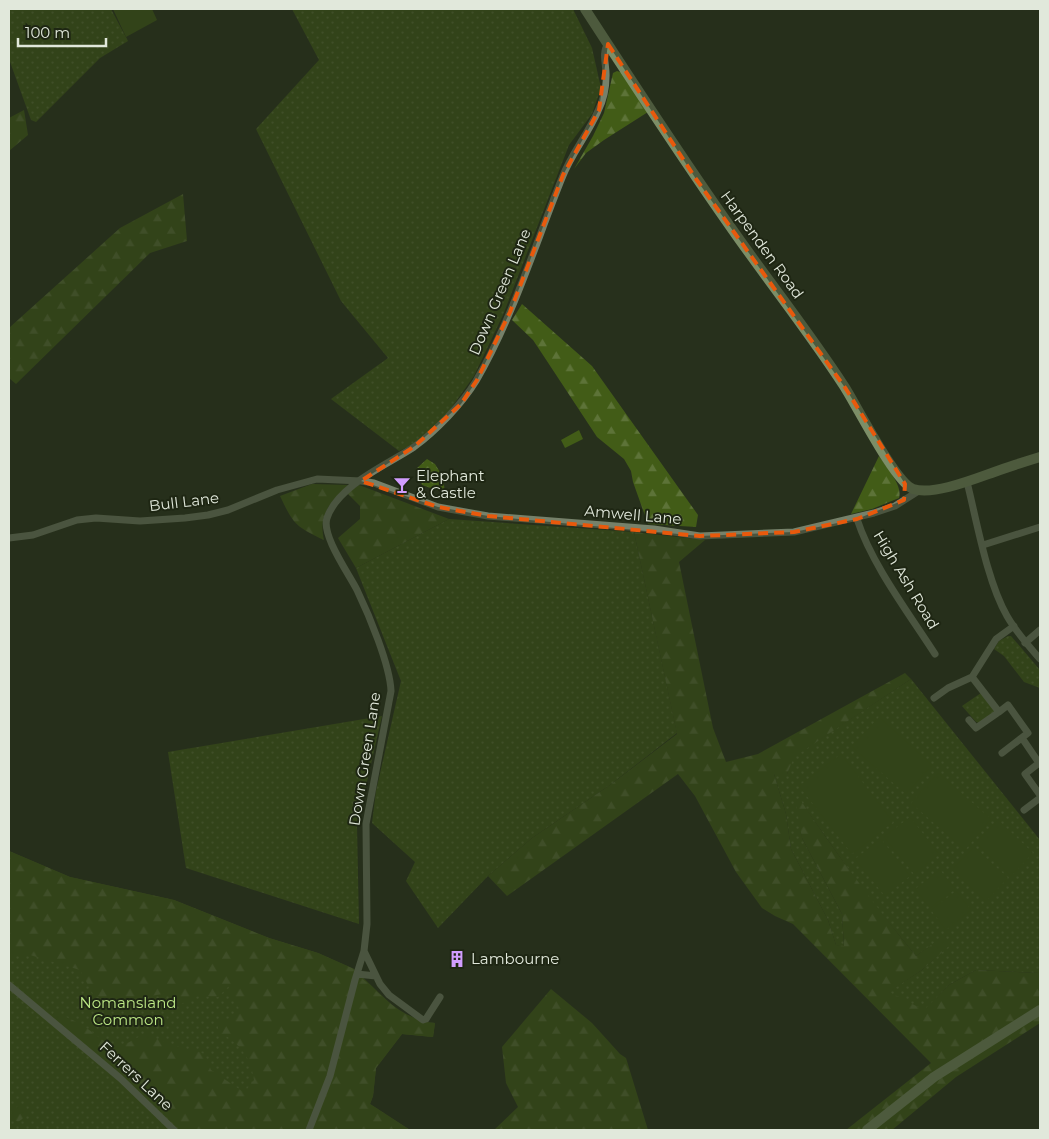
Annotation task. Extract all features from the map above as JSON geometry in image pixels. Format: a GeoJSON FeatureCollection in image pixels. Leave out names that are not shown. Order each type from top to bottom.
{"type":"FeatureCollection","features":[{"type":"Feature","properties":{"kind":"street","name":"Harpenden Road"},"geometry":{"type":"LineString","coordinates":[[586,9],[662,129],[701,186],[822,353],[846,389],[892,468],[904,484]]}},
{"type":"Feature","properties":{"kind":"street","name":"Down Green Lane"},"geometry":{"type":"LineString","coordinates":[[309,1130],[330,1076],[364,951],[367,924],[366,824],[391,691],[390,679],[357,589],[328,535],[326,519],[344,494],[360,481],[415,446],[460,404],[477,380],[505,322],[563,175],[599,110],[606,78],[604,53],[608,44]]}},
{"type":"Feature","properties":{"kind":"street"},"geometry":{"type":"LineString","coordinates":[[904,500],[904,484],[920,490],[946,487],[1040,458]]}},
{"type":"Feature","properties":{"kind":"street","name":"Bull Lane"},"geometry":{"type":"LineString","coordinates":[[9,538],[33,535],[77,520],[96,518],[140,521],[208,515],[228,510],[277,490],[317,479],[360,481]]}},
{"type":"Feature","properties":{"kind":"street","name":"Amwell Lane"},"geometry":{"type":"LineString","coordinates":[[360,481],[374,483],[438,507],[488,516],[654,529],[700,536],[794,532],[857,518],[895,506],[920,490]]}},
{"type":"Feature","properties":{"kind":"street"},"geometry":{"type":"LineString","coordinates":[[967,482],[990,572],[1003,609],[1026,643],[1040,659]]}},
{"type":"Feature","properties":{"kind":"street","name":"High Ash Road"},"geometry":{"type":"LineString","coordinates":[[857,518],[861,533],[874,558],[935,654]]}},
{"type":"Feature","properties":{"kind":"street"},"geometry":{"type":"LineString","coordinates":[[983,545],[1040,527]]}},
{"type":"Feature","properties":{"kind":"street"},"geometry":{"type":"LineString","coordinates":[[934,698],[948,688],[972,677],[996,639],[1014,626]]}},
{"type":"Feature","properties":{"kind":"street"},"geometry":{"type":"LineString","coordinates":[[1026,643],[1040,630]]}},
{"type":"Feature","properties":{"kind":"street"},"geometry":{"type":"LineString","coordinates":[[972,677],[998,712]]}},
{"type":"Feature","properties":{"kind":"street"},"geometry":{"type":"LineString","coordinates":[[969,720],[976,728],[1008,706],[1028,733],[1002,753]]}},
{"type":"Feature","properties":{"kind":"street"},"geometry":{"type":"LineString","coordinates":[[1022,738],[1039,762],[1025,774],[1040,797],[1024,810]]}},
{"type":"Feature","properties":{"kind":"street"},"geometry":{"type":"LineString","coordinates":[[364,951],[380,984],[389,995],[422,1020],[426,1018],[440,997]]}},
{"type":"Feature","properties":{"kind":"street"},"geometry":{"type":"LineString","coordinates":[[357,974],[376,976]]}},
{"type":"Feature","properties":{"kind":"street","name":"Ferrers Lane"},"geometry":{"type":"LineString","coordinates":[[9,985],[120,1078],[174,1130]]}},
{"type":"Feature","properties":{"kind":"street"},"geometry":{"type":"LineString","coordinates":[[867,1130],[934,1077],[1040,1010]]}},
{"type":"Feature","properties":{"kind":"highlighted area"},"geometry":{"type":"Polygon","coordinates":[[[608,44],[696,179],[846,389],[905,484],[904,500],[857,519],[794,532],[700,536],[488,516],[438,507],[361,481],[415,446],[461,404],[477,380],[510,312],[563,175],[599,110],[608,44]]]}},
{"type":"Feature","properties":{"kind":"green space"},"geometry":{"type":"Polygon","coordinates":[[[9,9],[111,9],[128,41],[100,58],[36,122],[31,120],[9,59],[9,9]]]}},
{"type":"Feature","properties":{"kind":"green space"},"geometry":{"type":"Polygon","coordinates":[[[113,9],[152,9],[157,20],[126,37],[113,9]]]}},
{"type":"Feature","properties":{"kind":"green space"},"geometry":{"type":"Polygon","coordinates":[[[292,9],[573,9],[592,48],[601,88],[592,114],[569,145],[503,315],[474,376],[444,418],[414,444],[399,451],[331,399],[388,358],[341,301],[256,129],[319,60],[292,9]]]}},
{"type":"Feature","properties":{"kind":"green space"},"geometry":{"type":"Polygon","coordinates":[[[617,71],[623,73],[648,112],[586,153],[574,169],[604,113],[613,73],[617,71]]]}},
{"type":"Feature","properties":{"kind":"green space"},"geometry":{"type":"Polygon","coordinates":[[[24,110],[28,135],[9,151],[9,118],[24,110]]]}},
{"type":"Feature","properties":{"kind":"green space"},"geometry":{"type":"Polygon","coordinates":[[[183,194],[187,241],[150,253],[16,384],[9,378],[9,328],[120,228],[183,194]]]}},
{"type":"Feature","properties":{"kind":"green space"},"geometry":{"type":"Polygon","coordinates":[[[522,304],[592,366],[698,515],[696,527],[648,524],[631,471],[624,459],[597,437],[533,340],[512,320],[522,304]]]}},
{"type":"Feature","properties":{"kind":"green space"},"geometry":{"type":"Polygon","coordinates":[[[579,430],[583,439],[565,448],[561,440],[579,430]]]}},
{"type":"Feature","properties":{"kind":"green space"},"geometry":{"type":"Polygon","coordinates":[[[879,456],[899,488],[899,498],[872,509],[851,514],[879,456]]]}},
{"type":"Feature","properties":{"kind":"green space"},"geometry":{"type":"Polygon","coordinates":[[[427,459],[435,464],[443,477],[445,493],[422,485],[416,469],[427,459]]]}},
{"type":"Feature","properties":{"kind":"green space"},"geometry":{"type":"Polygon","coordinates":[[[312,484],[348,485],[327,509],[323,523],[324,540],[296,524],[280,496],[312,484]]]}},
{"type":"Feature","properties":{"kind":"green space"},"geometry":{"type":"Polygon","coordinates":[[[359,485],[449,519],[356,568],[338,538],[360,519],[360,506],[347,493],[359,485]]]}},
{"type":"Feature","properties":{"kind":"green space"},"geometry":{"type":"Polygon","coordinates":[[[449,519],[634,532],[677,733],[610,785],[532,838],[488,876],[438,928],[406,881],[415,862],[372,823],[376,791],[401,681],[356,568],[449,519]]]}},
{"type":"Feature","properties":{"kind":"green space"},"geometry":{"type":"Polygon","coordinates":[[[634,532],[705,540],[679,562],[713,728],[726,762],[758,754],[905,673],[911,679],[794,757],[787,774],[774,774],[786,814],[791,849],[828,920],[836,945],[844,946],[842,914],[802,838],[796,804],[799,798],[856,879],[916,956],[945,935],[949,946],[922,970],[889,992],[924,1010],[949,985],[976,970],[1040,973],[1040,1023],[956,1077],[892,1130],[846,1130],[931,1063],[793,924],[762,908],[736,872],[695,796],[678,774],[507,896],[488,876],[532,838],[610,785],[677,734],[634,532]]]}},
{"type":"Feature","properties":{"kind":"green space"},"geometry":{"type":"Polygon","coordinates":[[[1011,636],[1040,670],[1040,688],[1024,682],[1004,656],[994,649],[999,641],[1011,636]]]}},
{"type":"Feature","properties":{"kind":"green space"},"geometry":{"type":"Polygon","coordinates":[[[911,679],[1040,840],[1040,973],[976,970],[949,985],[924,1011],[888,992],[922,970],[948,946],[945,936],[916,956],[868,897],[799,799],[802,838],[842,914],[844,947],[836,945],[828,920],[791,849],[786,814],[774,774],[787,774],[793,757],[911,679]]]}},
{"type":"Feature","properties":{"kind":"green space"},"geometry":{"type":"Polygon","coordinates":[[[981,693],[995,711],[979,723],[962,706],[981,693]]]}},
{"type":"Feature","properties":{"kind":"green space"},"geometry":{"type":"Polygon","coordinates":[[[382,716],[357,825],[359,924],[186,868],[168,752],[382,716]]]}},
{"type":"Feature","properties":{"kind":"green space"},"geometry":{"type":"Polygon","coordinates":[[[879,717],[932,765],[906,794],[852,747],[879,717]]]}},
{"type":"Feature","properties":{"kind":"green space"},"geometry":{"type":"Polygon","coordinates":[[[841,754],[893,822],[852,854],[799,786],[841,754]]]}},
{"type":"Feature","properties":{"kind":"green space"},"geometry":{"type":"Polygon","coordinates":[[[938,773],[991,819],[965,850],[911,803],[938,773]]]}},
{"type":"Feature","properties":{"kind":"green space"},"geometry":{"type":"Polygon","coordinates":[[[910,817],[939,854],[914,874],[884,837],[910,817]]]}},
{"type":"Feature","properties":{"kind":"green space"},"geometry":{"type":"Polygon","coordinates":[[[998,820],[1033,853],[1011,876],[976,843],[998,820]]]}},
{"type":"Feature","properties":{"kind":"green space"},"geometry":{"type":"Polygon","coordinates":[[[881,839],[910,876],[885,896],[855,859],[881,839]]]}},
{"type":"Feature","properties":{"kind":"green space"},"geometry":{"type":"Polygon","coordinates":[[[974,847],[1008,878],[986,901],[952,870],[974,847]]]}},
{"type":"Feature","properties":{"kind":"green space","name":"Nomansland Common"},"geometry":{"type":"Polygon","coordinates":[[[9,851],[70,877],[174,900],[269,938],[318,953],[354,969],[397,1010],[423,1022],[435,1023],[433,1037],[402,1034],[376,1068],[373,1096],[370,1104],[410,1130],[9,1130],[9,851]]]}},
{"type":"Feature","properties":{"kind":"green space"},"geometry":{"type":"Polygon","coordinates":[[[9,851],[70,877],[174,900],[269,938],[318,953],[354,969],[355,973],[323,1088],[306,1130],[180,1130],[131,1083],[51,1017],[54,1012],[80,1024],[105,1041],[115,1045],[121,1045],[146,1035],[179,1047],[200,1052],[205,1055],[211,1070],[242,1091],[247,1089],[254,1080],[247,1057],[232,1040],[218,1031],[218,1020],[235,1018],[240,1010],[231,994],[231,984],[218,997],[198,996],[175,1007],[169,993],[150,996],[123,1005],[114,999],[94,996],[80,970],[30,955],[9,955],[9,851]]]}},
{"type":"Feature","properties":{"kind":"green space"},"geometry":{"type":"Polygon","coordinates":[[[940,870],[955,889],[930,908],[915,889],[940,870]]]}},
{"type":"Feature","properties":{"kind":"green space"},"geometry":{"type":"Polygon","coordinates":[[[956,891],[971,910],[946,930],[931,910],[956,891]]]}},
{"type":"Feature","properties":{"kind":"green space"},"geometry":{"type":"Polygon","coordinates":[[[359,976],[403,1012],[423,1021],[435,1023],[433,1037],[402,1034],[376,1068],[373,1096],[370,1104],[410,1130],[311,1130],[359,976]]]}},
{"type":"Feature","properties":{"kind":"green space"},"geometry":{"type":"Polygon","coordinates":[[[551,989],[592,1023],[620,1054],[626,1058],[648,1130],[494,1130],[518,1107],[506,1083],[502,1047],[551,989]]]}},
{"type":"Feature","properties":{"kind":"green space"},"geometry":{"type":"Polygon","coordinates":[[[19,1105],[26,1107],[29,1114],[18,1122],[12,1118],[11,1112],[19,1105]]]}},
{"type":"Feature","properties":{"kind":"place","name":"Elephant & Castle"},"geometry":{"type":"Point","coordinates":[402,485]}},
{"type":"Feature","properties":{"kind":"place","name":"Lambourne"},"geometry":{"type":"Point","coordinates":[457,959]}}]}
